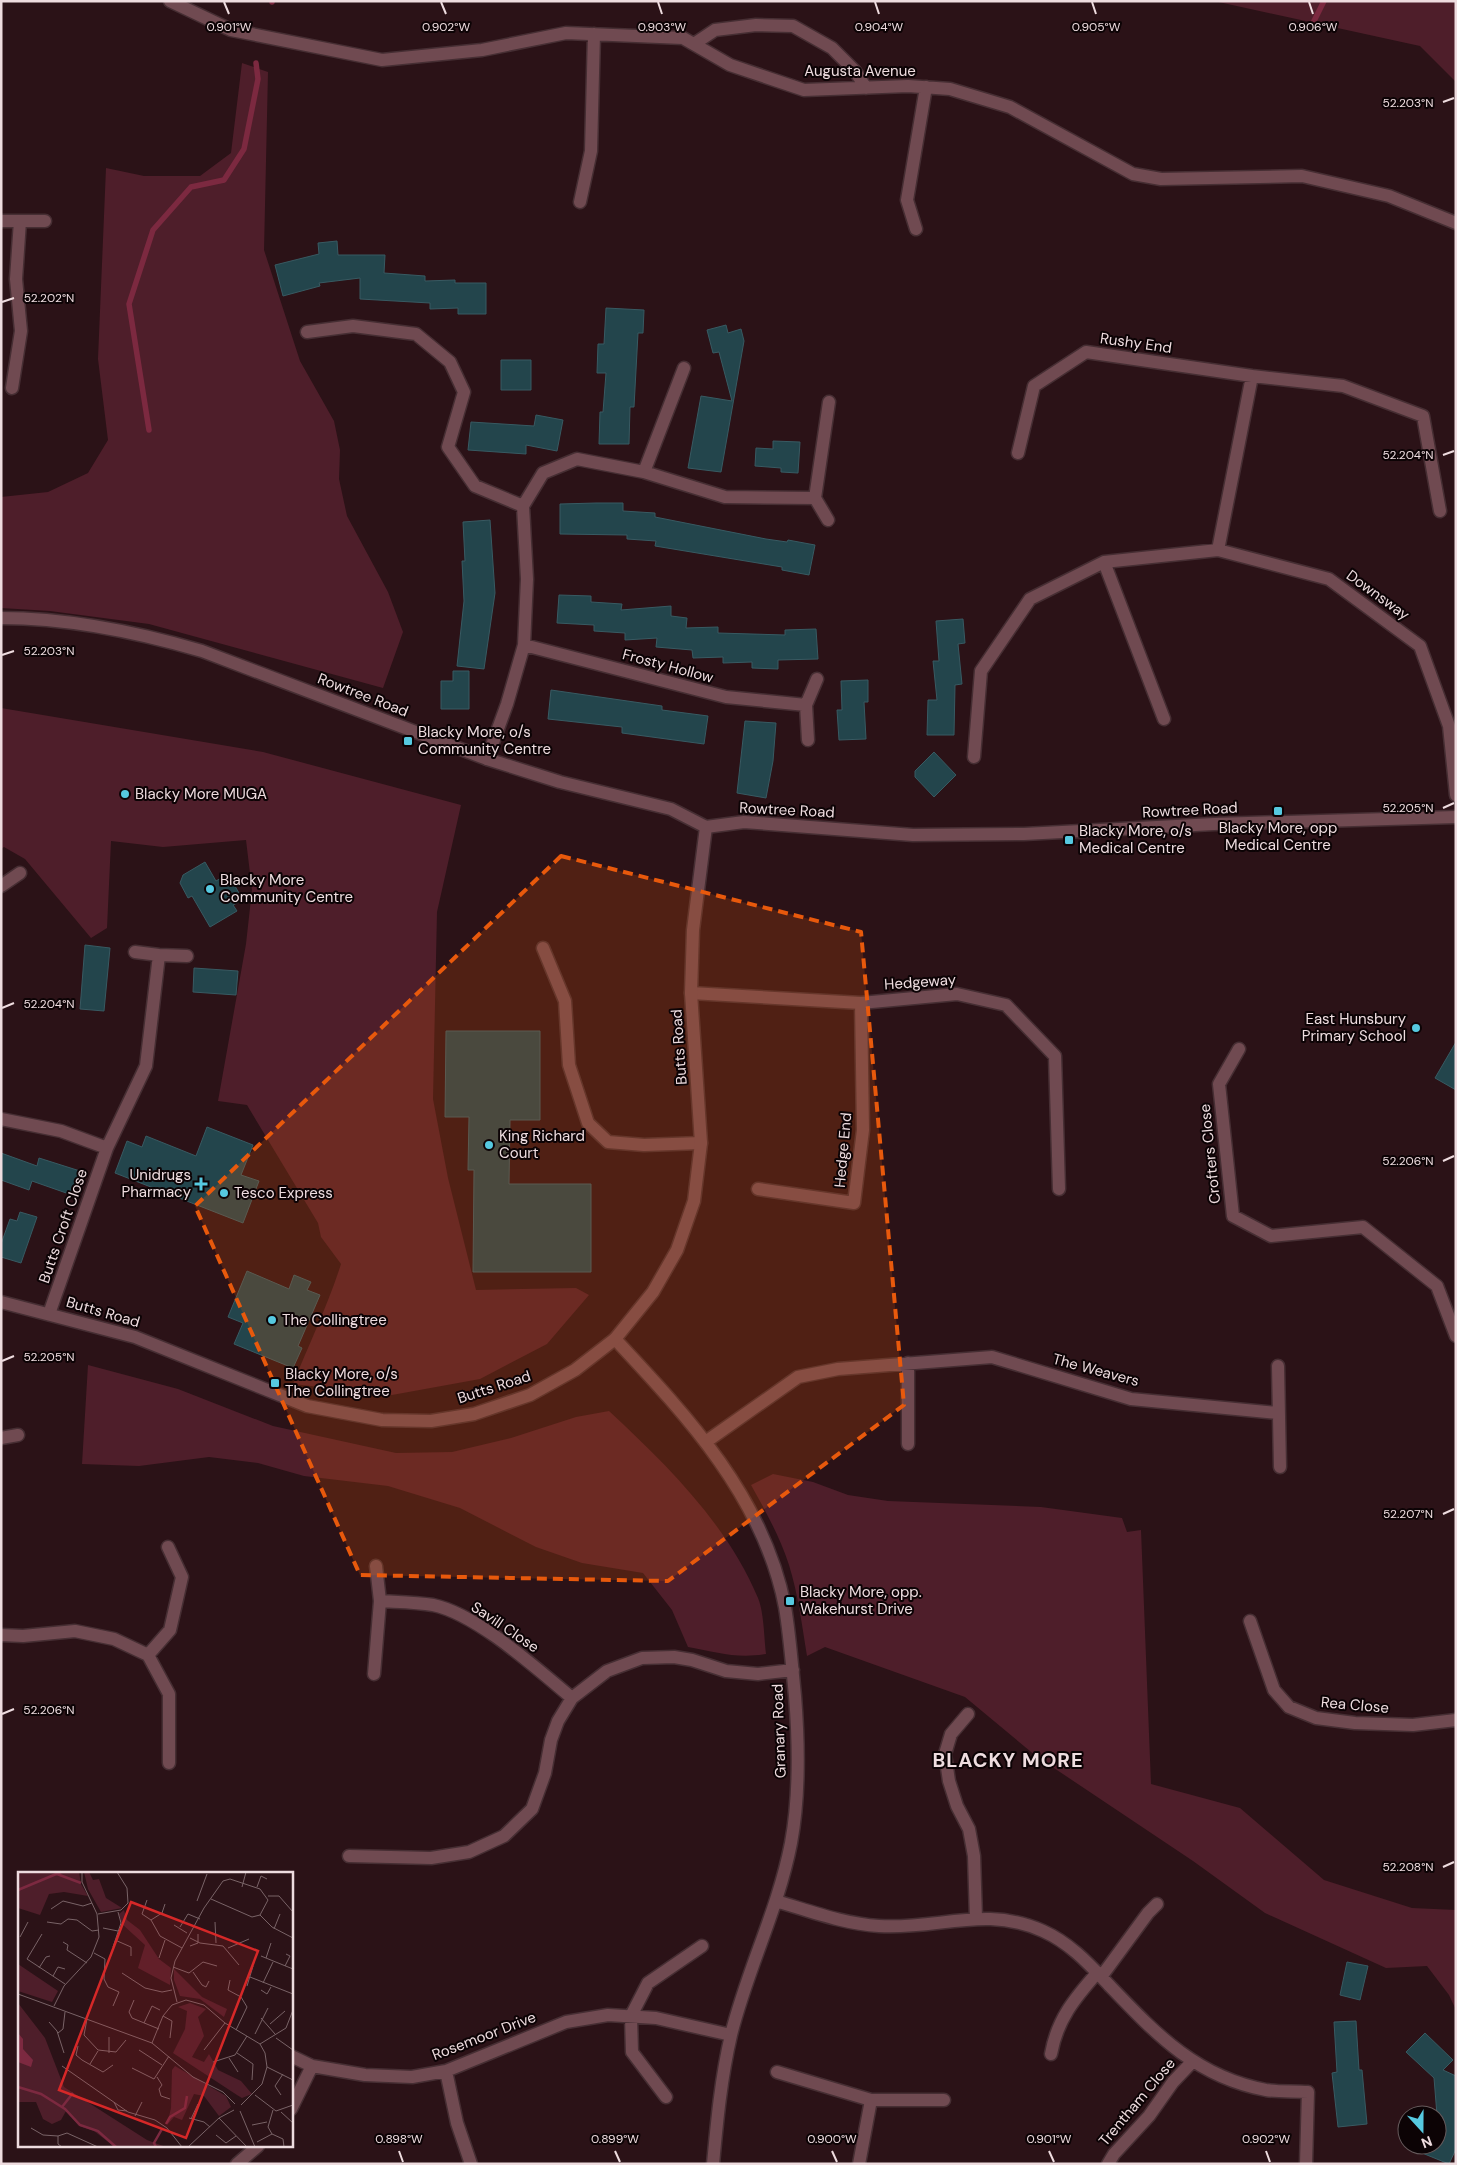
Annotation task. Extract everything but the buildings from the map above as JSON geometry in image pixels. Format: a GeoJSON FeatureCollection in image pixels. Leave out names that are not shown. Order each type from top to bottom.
{"type":"FeatureCollection","features":[{"type":"Feature","properties":{"kind":"street","name":"Augusta Avenue"},"geometry":{"type":"LineString","coordinates":[[170,1],[231,30],[382,60],[482,50],[566,33],[683,38],[730,65],[804,90],[926,87],[950,89],[1010,107],[1133,174],[1161,179],[1302,176],[1389,196],[1456,223]]}},
{"type":"Feature","properties":{"kind":"street"},"geometry":{"type":"LineString","coordinates":[[694,44],[715,30],[756,25],[793,26],[832,48],[855,71],[866,88]]}},
{"type":"Feature","properties":{"kind":"street"},"geometry":{"type":"LineString","coordinates":[[580,202],[592,151],[594,34]]}},
{"type":"Feature","properties":{"kind":"street"},"geometry":{"type":"LineString","coordinates":[[916,229],[907,200],[926,87]]}},
{"type":"Feature","properties":{"kind":"street"},"geometry":{"type":"LineString","coordinates":[[1,221],[46,221]]}},
{"type":"Feature","properties":{"kind":"street"},"geometry":{"type":"LineString","coordinates":[[12,388],[21,331],[16,278],[20,221]]}},
{"type":"Feature","properties":{"kind":"street"},"geometry":{"type":"LineString","coordinates":[[307,332],[353,326],[416,334],[450,362],[464,392],[448,447],[475,486],[523,506]]}},
{"type":"Feature","properties":{"kind":"street","name":"Rushy End"},"geometry":{"type":"LineString","coordinates":[[1018,453],[1034,386],[1086,352],[1252,376],[1343,386],[1422,416],[1440,511]]}},
{"type":"Feature","properties":{"kind":"street"},"geometry":{"type":"LineString","coordinates":[[644,472],[684,368]]}},
{"type":"Feature","properties":{"kind":"street"},"geometry":{"type":"LineString","coordinates":[[1218,550],[1252,376]]}},
{"type":"Feature","properties":{"kind":"street"},"geometry":{"type":"LineString","coordinates":[[828,520],[815,498],[829,402]]}},
{"type":"Feature","properties":{"kind":"street"},"geometry":{"type":"LineString","coordinates":[[487,759],[507,704],[524,644],[527,579],[523,506],[544,474],[577,459],[644,472],[725,497],[815,498]]}},
{"type":"Feature","properties":{"kind":"street","name":"Downsway"},"geometry":{"type":"LineString","coordinates":[[974,757],[981,671],[1030,599],[1104,562],[1218,550],[1329,579],[1420,646],[1448,726],[1456,795]]}},
{"type":"Feature","properties":{"kind":"street"},"geometry":{"type":"LineString","coordinates":[[1104,562],[1164,719]]}},
{"type":"Feature","properties":{"kind":"street","name":"Rowtree Road"},"geometry":{"type":"LineString","coordinates":[[1,618],[77,624],[174,642],[487,759],[560,782],[671,809],[706,827],[744,822],[913,835],[1024,834],[1214,824],[1456,817]]}},
{"type":"Feature","properties":{"kind":"street","name":"Frosty Hollow"},"geometry":{"type":"LineString","coordinates":[[524,644],[726,698],[806,705]]}},
{"type":"Feature","properties":{"kind":"street"},"geometry":{"type":"LineString","coordinates":[[808,740],[806,705],[817,679]]}},
{"type":"Feature","properties":{"kind":"street","name":"Butts Road"},"geometry":{"type":"LineString","coordinates":[[1,1302],[136,1337],[307,1406],[382,1420],[431,1421],[474,1414],[530,1395],[575,1370],[615,1339],[653,1292],[677,1250],[694,1201],[701,1143],[691,993],[692,930],[706,827]]}},
{"type":"Feature","properties":{"kind":"street"},"geometry":{"type":"LineString","coordinates":[[1,886],[20,873]]}},
{"type":"Feature","properties":{"kind":"street"},"geometry":{"type":"LineString","coordinates":[[542,948],[565,1001],[569,1065],[588,1123],[608,1142],[644,1145],[701,1143]]}},
{"type":"Feature","properties":{"kind":"street"},"geometry":{"type":"LineString","coordinates":[[135,952],[187,956]]}},
{"type":"Feature","properties":{"kind":"street","name":"Butts Croft Close"},"geometry":{"type":"LineString","coordinates":[[49,1314],[107,1148],[146,1066],[159,955]]}},
{"type":"Feature","properties":{"kind":"street","name":"Hedgeway"},"geometry":{"type":"LineString","coordinates":[[691,993],[861,1003],[957,994],[1006,1005],[1054,1056],[1059,1189]]}},
{"type":"Feature","properties":{"kind":"street","name":"Hedge End"},"geometry":{"type":"LineString","coordinates":[[758,1188],[854,1203],[863,1130],[861,1003]]}},
{"type":"Feature","properties":{"kind":"street","name":"Crofters Close"},"geometry":{"type":"LineString","coordinates":[[1239,1049],[1219,1084],[1233,1216],[1271,1236],[1362,1227],[1437,1286],[1456,1336]]}},
{"type":"Feature","properties":{"kind":"street"},"geometry":{"type":"LineString","coordinates":[[1,1119],[61,1131],[107,1148]]}},
{"type":"Feature","properties":{"kind":"street","name":"Granary Road"},"geometry":{"type":"LineString","coordinates":[[615,1339],[671,1398],[707,1441],[747,1504],[769,1553],[784,1606],[792,1670],[798,1742],[797,1796],[791,1843],[776,1901],[749,1974],[731,2035],[719,2100],[713,2164]]}},
{"type":"Feature","properties":{"kind":"street","name":"The Weavers"},"geometry":{"type":"LineString","coordinates":[[707,1441],[798,1377],[838,1369],[992,1357],[1131,1399],[1278,1413]]}},
{"type":"Feature","properties":{"kind":"street"},"geometry":{"type":"LineString","coordinates":[[908,1363],[908,1444]]}},
{"type":"Feature","properties":{"kind":"street"},"geometry":{"type":"LineString","coordinates":[[1278,1366],[1280,1467]]}},
{"type":"Feature","properties":{"kind":"street"},"geometry":{"type":"LineString","coordinates":[[1,1438],[18,1434]]}},
{"type":"Feature","properties":{"kind":"street"},"geometry":{"type":"LineString","coordinates":[[148,1655],[170,1630],[182,1577],[168,1547]]}},
{"type":"Feature","properties":{"kind":"street"},"geometry":{"type":"LineString","coordinates":[[374,1674],[380,1601],[376,1566]]}},
{"type":"Feature","properties":{"kind":"street","name":"Savill Close"},"geometry":{"type":"LineString","coordinates":[[380,1601],[434,1605],[470,1620],[540,1671],[572,1698]]}},
{"type":"Feature","properties":{"kind":"street","name":"Rea Close"},"geometry":{"type":"LineString","coordinates":[[1250,1621],[1274,1690],[1289,1708],[1316,1718],[1355,1723],[1413,1725],[1456,1720]]}},
{"type":"Feature","properties":{"kind":"street"},"geometry":{"type":"LineString","coordinates":[[1,1635],[23,1636],[75,1631],[114,1639],[148,1655],[169,1694],[170,1763]]}},
{"type":"Feature","properties":{"kind":"street"},"geometry":{"type":"LineString","coordinates":[[348,1856],[431,1858],[469,1852],[504,1836],[532,1809],[545,1773],[551,1740],[558,1721],[572,1698],[608,1671],[642,1658],[674,1657],[692,1660],[726,1671],[750,1673],[792,1670]]}},
{"type":"Feature","properties":{"kind":"street"},"geometry":{"type":"LineString","coordinates":[[968,1714],[951,1734],[945,1754],[949,1781],[957,1806],[969,1829],[974,1856],[976,1918]]}},
{"type":"Feature","properties":{"kind":"street"},"geometry":{"type":"LineString","coordinates":[[776,1901],[844,1921],[878,1926],[915,1926],[976,1918],[1010,1920],[1043,1931],[1074,1949],[1153,2030],[1192,2062],[1231,2082],[1268,2090],[1308,2092],[1306,2164]]}},
{"type":"Feature","properties":{"kind":"street"},"geometry":{"type":"LineString","coordinates":[[1051,2054],[1054,2033],[1076,1997],[1099,1975],[1157,1904]]}},
{"type":"Feature","properties":{"kind":"street"},"geometry":{"type":"LineString","coordinates":[[666,2097],[632,2052],[631,2016],[648,1983],[702,1946]]}},
{"type":"Feature","properties":{"kind":"street","name":"Rosemoor Drive"},"geometry":{"type":"LineString","coordinates":[[292,2056],[312,2066],[365,2075],[412,2077],[446,2071],[566,2022],[608,2015],[656,2018],[731,2035]]}},
{"type":"Feature","properties":{"kind":"street","name":"Trentham Close"},"geometry":{"type":"LineString","coordinates":[[1108,2164],[1114,2154],[1149,2116],[1173,2082],[1192,2062]]}},
{"type":"Feature","properties":{"kind":"street"},"geometry":{"type":"LineString","coordinates":[[292,2107],[312,2066]]}},
{"type":"Feature","properties":{"kind":"street"},"geometry":{"type":"LineString","coordinates":[[446,2071],[457,2123],[471,2164]]}},
{"type":"Feature","properties":{"kind":"street"},"geometry":{"type":"LineString","coordinates":[[777,2072],[871,2100],[944,2100]]}},
{"type":"Feature","properties":{"kind":"street"},"geometry":{"type":"LineString","coordinates":[[860,2164],[871,2100]]}},
{"type":"Feature","properties":{"kind":"street"},"geometry":{"type":"LineString","coordinates":[[240,2163],[256,2148]]}},
{"type":"Feature","properties":{"kind":"highlighted area"},"geometry":{"type":"Polygon","coordinates":[[[561,856],[861,932],[904,1405],[668,1581],[360,1575],[195,1206],[561,856]]]}},
{"type":"Feature","properties":{"kind":"shaded area"},"geometry":{"type":"Polygon","coordinates":[[[1214,1],[1456,1],[1456,82],[1420,46],[1214,1]]]}},
{"type":"Feature","properties":{"kind":"shaded area"},"geometry":{"type":"Polygon","coordinates":[[[242,63],[268,72],[264,250],[300,361],[334,421],[340,450],[339,479],[347,516],[388,592],[403,632],[383,688],[149,624],[50,611],[1,608],[1,497],[48,492],[88,473],[108,440],[98,359],[106,168],[144,176],[200,176],[231,153],[242,63]]]}},
{"type":"Feature","properties":{"kind":"shaded area"},"geometry":{"type":"Polygon","coordinates":[[[1,708],[263,752],[461,805],[437,912],[433,1099],[448,1178],[476,1290],[576,1288],[589,1295],[547,1344],[480,1379],[392,1395],[293,1384],[341,1264],[321,1237],[318,1223],[247,1105],[218,1101],[246,944],[252,890],[246,840],[163,847],[111,841],[107,928],[91,938],[25,859],[4,847],[1,849],[1,708]]]}},
{"type":"Feature","properties":{"kind":"shaded area"},"geometry":{"type":"Polygon","coordinates":[[[88,1365],[178,1389],[273,1426],[396,1453],[452,1452],[511,1438],[576,1417],[609,1411],[694,1497],[730,1545],[745,1571],[760,1604],[766,1654],[745,1656],[688,1647],[672,1610],[643,1573],[582,1563],[536,1547],[460,1508],[388,1486],[304,1476],[258,1463],[209,1457],[139,1466],[82,1464],[88,1365]]]}},
{"type":"Feature","properties":{"kind":"shaded area"},"geometry":{"type":"Polygon","coordinates":[[[773,1474],[813,1482],[848,1495],[888,1501],[1041,1507],[1122,1518],[1127,1532],[1141,1530],[1151,1784],[1240,1808],[1324,1880],[1412,1908],[1456,1910],[1456,2010],[1449,1995],[1427,1966],[1386,1968],[1265,1913],[1193,1861],[1036,1756],[965,1697],[825,1647],[807,1656],[789,1565],[777,1534],[751,1485],[773,1474]]]}},
{"type":"Feature","properties":{"kind":"waterway"},"geometry":{"type":"LineString","coordinates":[[1313,23],[1324,1]]}},
{"type":"Feature","properties":{"kind":"waterway"},"geometry":{"type":"LineString","coordinates":[[149,430],[129,304],[153,230],[191,187],[224,180],[244,149],[258,79],[256,63]]}},
{"type":"Feature","properties":{"kind":"place","name":"Blacky More, o/s Community Centre"},"geometry":{"type":"Point","coordinates":[408,741]}},
{"type":"Feature","properties":{"kind":"place","name":"Blacky More MUGA"},"geometry":{"type":"Point","coordinates":[125,794]}},
{"type":"Feature","properties":{"kind":"place","name":"Blacky More, opp Medical Centre"},"geometry":{"type":"Point","coordinates":[1278,811]}},
{"type":"Feature","properties":{"kind":"place","name":"Blacky More, o/s Medical Centre"},"geometry":{"type":"Point","coordinates":[1069,840]}},
{"type":"Feature","properties":{"kind":"place","name":"Blacky More Community Centre"},"geometry":{"type":"Point","coordinates":[210,889]}},
{"type":"Feature","properties":{"kind":"place","name":"East Hunsbury Primary School"},"geometry":{"type":"Point","coordinates":[1416,1028]}},
{"type":"Feature","properties":{"kind":"place","name":"King Richard Court"},"geometry":{"type":"Point","coordinates":[489,1145]}},
{"type":"Feature","properties":{"kind":"place","name":"Unidrugs Pharmacy"},"geometry":{"type":"Point","coordinates":[201,1184]}},
{"type":"Feature","properties":{"kind":"place","name":"Tesco Express"},"geometry":{"type":"Point","coordinates":[224,1193]}},
{"type":"Feature","properties":{"kind":"place","name":"The Collingtree"},"geometry":{"type":"Point","coordinates":[272,1320]}},
{"type":"Feature","properties":{"kind":"place","name":"Blacky More, o/s The Collingtree"},"geometry":{"type":"Point","coordinates":[275,1383]}},
{"type":"Feature","properties":{"kind":"place","name":"Blacky More, opp. Wakehurst Drive"},"geometry":{"type":"Point","coordinates":[790,1601]}},
{"type":"Feature","properties":{"kind":"district","name":"BLACKY MORE"},"geometry":{"type":"Point","coordinates":[1008,1760]}}]}
